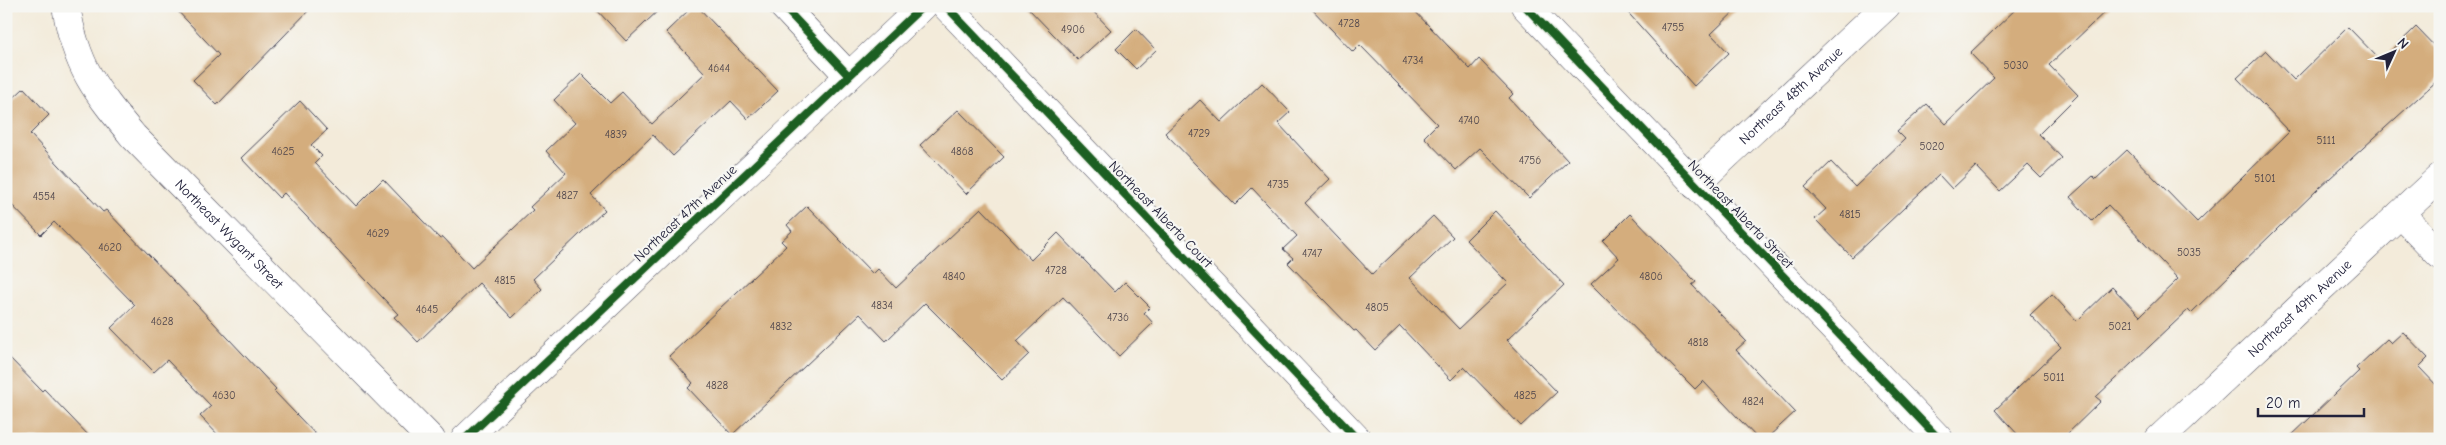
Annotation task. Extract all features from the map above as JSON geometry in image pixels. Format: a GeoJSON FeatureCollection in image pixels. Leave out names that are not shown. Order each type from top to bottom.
{"type":"FeatureCollection","features":[{"type":"Feature","properties":{"kind":"street","name":"Northeast Wygant Street"},"geometry":{"type":"LineString","coordinates":[[66,6],[70,29],[83,68],[95,90],[132,136],[431,439]]}},
{"type":"Feature","properties":{"kind":"street"},"geometry":{"type":"LineString","coordinates":[[782,6],[848,76]]}},
{"type":"Feature","properties":{"kind":"street","name":"Northeast 47th Avenue"},"geometry":{"type":"LineString","coordinates":[[464,439],[923,6]]}},
{"type":"Feature","properties":{"kind":"street","name":"Northeast Alberta Court"},"geometry":{"type":"LineString","coordinates":[[946,6],[1357,439]]}},
{"type":"Feature","properties":{"kind":"street","name":"Northeast Alberta Street"},"geometry":{"type":"LineString","coordinates":[[1526,6],[1939,439]]}},
{"type":"Feature","properties":{"kind":"street","name":"Northeast 48th Avenue"},"geometry":{"type":"LineString","coordinates":[[1696,185],[1886,6]]}},
{"type":"Feature","properties":{"kind":"street","name":"Northeast 49th Avenue"},"geometry":{"type":"LineString","coordinates":[[2159,439],[2440,177]]}},
{"type":"Feature","properties":{"kind":"street"},"geometry":{"type":"LineString","coordinates":[[2401,214],[2440,255]]}},
{"type":"Feature","properties":{"kind":"building"},"geometry":{"type":"Polygon","coordinates":[[[173,6],[313,6],[217,105],[193,80],[219,55],[173,6]]]}},
{"type":"Feature","properties":{"kind":"building"},"geometry":{"type":"Polygon","coordinates":[[[593,6],[663,6],[626,41],[593,6]]]}},
{"type":"Feature","properties":{"kind":"building"},"geometry":{"type":"Polygon","coordinates":[[[693,6],[697,6],[778,91],[748,119],[731,101],[673,156],[653,135],[591,195],[605,210],[533,279],[542,289],[512,318],[479,283],[418,342],[394,317],[398,314],[284,193],[279,198],[241,158],[300,101],[327,130],[311,145],[322,156],[315,163],[356,206],[383,179],[440,239],[443,237],[472,268],[533,210],[530,207],[566,173],[546,151],[575,123],[554,100],[581,74],[610,103],[622,92],[652,124],[705,73],[666,32],[693,6]]]}},
{"type":"Feature","properties":{"kind":"building"},"geometry":{"type":"Polygon","coordinates":[[[1026,6],[1088,6],[1111,30],[1078,60],[1026,6]]]}},
{"type":"Feature","properties":{"kind":"building"},"geometry":{"type":"Polygon","coordinates":[[[1309,6],[1410,6],[1470,69],[1479,59],[1513,94],[1509,98],[1568,161],[1529,198],[1480,148],[1456,170],[1424,137],[1437,124],[1360,45],[1353,52],[1309,6]]]}},
{"type":"Feature","properties":{"kind":"building"},"geometry":{"type":"Polygon","coordinates":[[[1622,6],[1740,6],[1711,34],[1729,53],[1694,86],[1622,6]]]}},
{"type":"Feature","properties":{"kind":"building"},"geometry":{"type":"Polygon","coordinates":[[[2019,6],[2111,6],[2049,65],[2078,95],[2039,134],[2062,158],[2041,178],[2028,165],[2000,191],[1976,166],[1952,189],[1939,175],[1852,257],[1815,219],[1826,209],[1805,187],[1831,162],[1855,187],[1905,139],[1897,131],[1927,104],[1946,124],[1994,78],[1970,53],[2019,6]]]}},
{"type":"Feature","properties":{"kind":"building"},"geometry":{"type":"Polygon","coordinates":[[[2348,27],[2381,61],[2416,27],[2440,52],[2440,78],[2319,188],[2191,313],[2188,310],[2096,397],[2101,401],[2062,439],[2022,439],[1995,410],[2061,347],[2030,315],[2052,294],[2077,321],[2112,287],[2140,316],[2178,279],[2108,205],[2092,221],[2070,197],[2093,176],[2096,179],[2127,150],[2197,222],[2289,132],[2237,78],[2266,51],[2294,80],[2348,27]]]}},
{"type":"Feature","properties":{"kind":"building"},"geometry":{"type":"Polygon","coordinates":[[[1136,29],[1156,50],[1136,69],[1116,49],[1136,29]]]}},
{"type":"Feature","properties":{"kind":"building"},"geometry":{"type":"Polygon","coordinates":[[[1262,83],[1290,112],[1278,123],[1330,179],[1305,203],[1372,274],[1433,216],[1453,237],[1410,278],[1459,329],[1508,283],[1466,240],[1495,211],[1564,285],[1507,340],[1557,392],[1521,426],[1464,367],[1451,380],[1400,326],[1375,350],[1288,263],[1293,258],[1283,249],[1297,236],[1252,188],[1235,205],[1165,133],[1200,100],[1221,122],[1262,83]]]}},
{"type":"Feature","properties":{"kind":"building"},"geometry":{"type":"Polygon","coordinates":[[[24,88],[49,115],[30,134],[103,212],[106,210],[196,304],[320,439],[222,439],[200,416],[211,406],[167,360],[154,372],[111,328],[135,305],[54,222],[41,235],[6,199],[6,105],[24,88]]]}},
{"type":"Feature","properties":{"kind":"building"},"geometry":{"type":"Polygon","coordinates":[[[958,110],[1004,157],[966,194],[920,145],[958,110]]]}},
{"type":"Feature","properties":{"kind":"building"},"geometry":{"type":"Polygon","coordinates":[[[807,206],[873,274],[878,269],[896,288],[981,208],[1031,260],[1058,233],[1115,292],[1125,282],[1150,307],[1144,313],[1153,323],[1119,356],[1063,297],[1017,341],[1029,354],[1002,380],[925,303],[886,341],[860,314],[732,435],[688,388],[693,383],[669,356],[786,246],[781,241],[792,231],[787,225],[807,206]]]}},
{"type":"Feature","properties":{"kind":"building"},"geometry":{"type":"Polygon","coordinates":[[[1630,214],[1696,282],[1692,285],[1746,341],[1736,350],[1795,412],[1766,439],[1758,439],[1703,381],[1695,389],[1591,284],[1619,258],[1603,241],[1630,214]]]}},
{"type":"Feature","properties":{"kind":"building"},"geometry":{"type":"Polygon","coordinates":[[[2403,332],[2428,358],[2419,367],[2440,389],[2440,439],[2288,439],[2359,371],[2356,368],[2387,339],[2391,343],[2403,332]]]}},
{"type":"Feature","properties":{"kind":"building"},"geometry":{"type":"Polygon","coordinates":[[[6,354],[42,391],[44,389],[92,439],[6,439],[6,354]]]}},
{"type":"Feature","properties":{"kind":"cycle path"},"geometry":{"type":"LineString","coordinates":[[783,6],[848,75]]}},
{"type":"Feature","properties":{"kind":"cycle path"},"geometry":{"type":"LineString","coordinates":[[465,439],[923,6]]}},
{"type":"Feature","properties":{"kind":"cycle path"},"geometry":{"type":"LineString","coordinates":[[946,6],[1357,439]]}},
{"type":"Feature","properties":{"kind":"cycle path"},"geometry":{"type":"LineString","coordinates":[[1525,6],[1939,439]]}}]}
